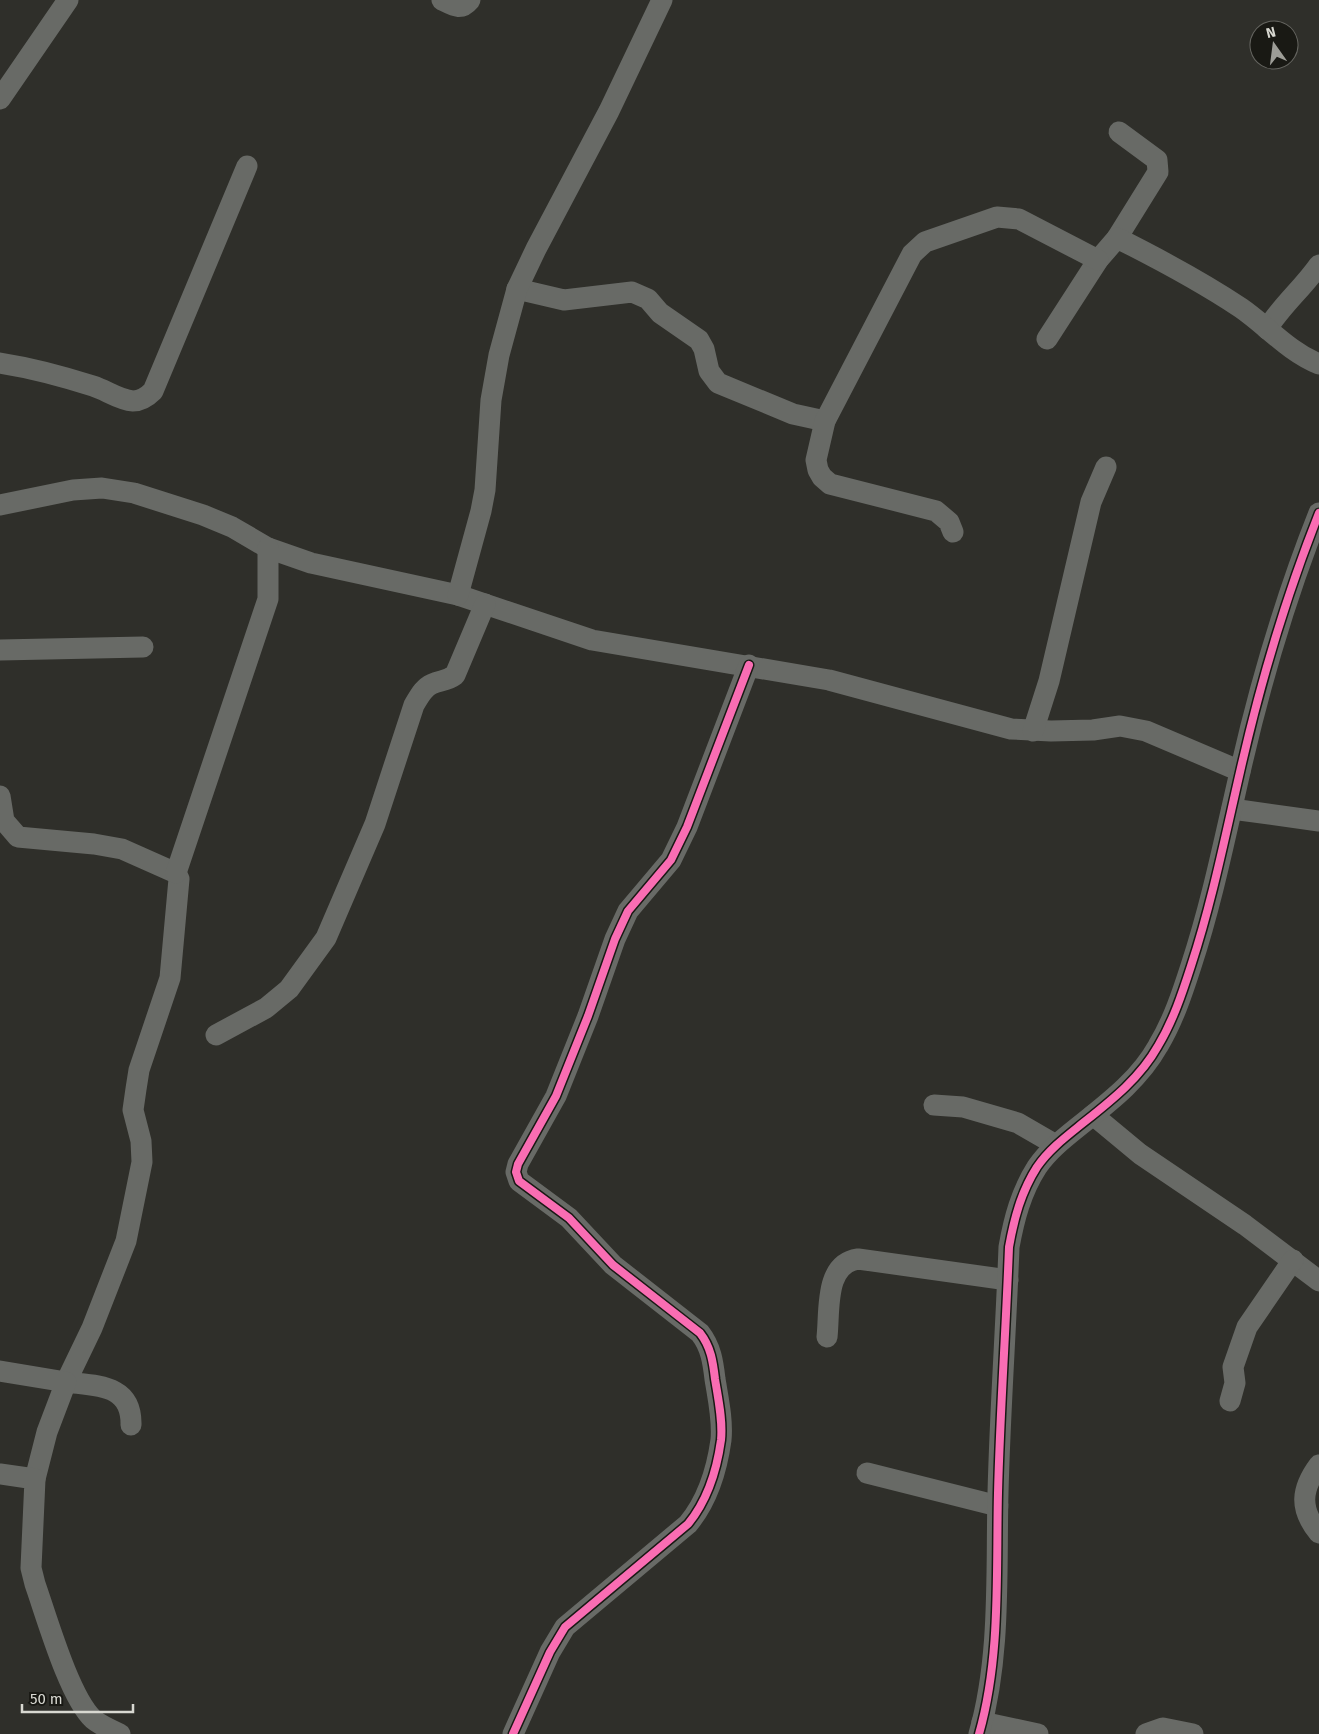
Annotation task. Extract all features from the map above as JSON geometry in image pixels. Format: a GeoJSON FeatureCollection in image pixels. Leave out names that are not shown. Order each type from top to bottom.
{"type":"FeatureCollection","features":[{"type":"Feature","properties":{"kind":"street"},"geometry":{"type":"LineString","coordinates":[[0,99],[68,0]]}},
{"type":"Feature","properties":{"kind":"street"},"geometry":{"type":"LineString","coordinates":[[442,0],[460,8],[465,6],[470,0]]}},
{"type":"Feature","properties":{"kind":"street"},"geometry":{"type":"LineString","coordinates":[[458,595],[481,511],[485,490],[491,400],[499,354],[518,289],[536,249],[597,135],[662,0]]}},
{"type":"Feature","properties":{"kind":"street"},"geometry":{"type":"LineString","coordinates":[[1046,340],[1098,260],[1117,238],[1158,172],[1157,160],[1119,132]]}},
{"type":"Feature","properties":{"kind":"street"},"geometry":{"type":"LineString","coordinates":[[0,363],[35,368],[96,386],[127,400],[141,400],[147,397],[153,391],[247,166]]}},
{"type":"Feature","properties":{"kind":"street"},"geometry":{"type":"LineString","coordinates":[[953,532],[949,522],[936,511],[830,484],[822,477],[816,460],[825,420],[912,254],[925,242],[997,217],[1008,216],[1019,219],[1098,260]]}},
{"type":"Feature","properties":{"kind":"street"},"geometry":{"type":"LineString","coordinates":[[1117,238],[1213,290],[1292,349],[1319,364]]}},
{"type":"Feature","properties":{"kind":"street"},"geometry":{"type":"LineString","coordinates":[[1267,329],[1279,311],[1305,284],[1319,265]]}},
{"type":"Feature","properties":{"kind":"street"},"geometry":{"type":"LineString","coordinates":[[518,289],[564,300],[632,292],[641,294],[660,313],[698,340],[704,349],[711,375],[718,383],[792,414],[825,420]]}},
{"type":"Feature","properties":{"kind":"street"},"geometry":{"type":"LineString","coordinates":[[1034,731],[1049,681],[1092,502],[1106,467]]}},
{"type":"Feature","properties":{"kind":"street"},"geometry":{"type":"LineString","coordinates":[[0,505],[73,490],[102,488],[134,493],[210,518],[232,527],[268,548],[311,563],[458,595],[592,640],[829,680],[1011,729],[1034,731],[1093,730],[1111,726],[1129,726],[1146,730],[1240,771]]}},
{"type":"Feature","properties":{"kind":"street"},"geometry":{"type":"LineString","coordinates":[[1038,1734],[981,1728],[990,1678],[994,1630],[1009,1247],[1015,1218],[1025,1189],[1034,1173],[1056,1145],[1127,1087],[1144,1067],[1168,1028],[1207,916],[1240,771],[1296,570],[1319,513]]}},
{"type":"Feature","properties":{"kind":"street"},"geometry":{"type":"LineString","coordinates":[[176,873],[268,599],[268,548]]}},
{"type":"Feature","properties":{"kind":"street"},"geometry":{"type":"LineString","coordinates":[[216,1035],[266,1008],[289,989],[326,938],[375,824],[414,705],[423,691],[433,683],[447,681],[455,675],[486,604]]}},
{"type":"Feature","properties":{"kind":"street"},"geometry":{"type":"LineString","coordinates":[[0,650],[143,647]]}},
{"type":"Feature","properties":{"kind":"street"},"geometry":{"type":"LineString","coordinates":[[513,1734],[550,1652],[565,1627],[688,1524],[699,1510],[707,1495],[721,1439],[719,1401],[711,1353],[700,1333],[613,1265],[569,1218],[519,1181],[516,1172],[518,1164],[556,1096],[588,1016],[615,939],[628,912],[671,860],[687,827],[749,665]]}},
{"type":"Feature","properties":{"kind":"street"},"geometry":{"type":"LineString","coordinates":[[0,796],[4,821],[18,838],[94,844],[122,849],[176,873],[179,879],[172,966],[139,1070],[136,1089],[133,1110],[142,1141],[142,1162],[126,1241],[92,1328],[66,1382],[47,1432],[35,1479],[31,1568],[35,1584],[73,1689],[83,1707],[94,1720],[120,1734]]}},
{"type":"Feature","properties":{"kind":"street"},"geometry":{"type":"LineString","coordinates":[[1232,809],[1319,821]]}},
{"type":"Feature","properties":{"kind":"street"},"geometry":{"type":"LineString","coordinates":[[934,1105],[963,1108],[1018,1123],[1056,1145]]}},
{"type":"Feature","properties":{"kind":"street"},"geometry":{"type":"LineString","coordinates":[[1093,1115],[1140,1154],[1245,1225],[1319,1281]]}},
{"type":"Feature","properties":{"kind":"street"},"geometry":{"type":"LineString","coordinates":[[827,1337],[833,1280],[841,1265],[849,1260],[858,1259],[1008,1280]]}},
{"type":"Feature","properties":{"kind":"street"},"geometry":{"type":"LineString","coordinates":[[1230,1401],[1235,1383],[1233,1367],[1246,1327],[1293,1260]]}},
{"type":"Feature","properties":{"kind":"street"},"geometry":{"type":"LineString","coordinates":[[0,1371],[106,1388],[120,1395],[130,1407],[131,1425]]}},
{"type":"Feature","properties":{"kind":"street"},"geometry":{"type":"LineString","coordinates":[[1319,1465],[1309,1478],[1304,1494],[1308,1518],[1319,1533]]}},
{"type":"Feature","properties":{"kind":"street"},"geometry":{"type":"LineString","coordinates":[[867,1473],[998,1506]]}},
{"type":"Feature","properties":{"kind":"street"},"geometry":{"type":"LineString","coordinates":[[0,1474],[35,1479]]}},
{"type":"Feature","properties":{"kind":"street"},"geometry":{"type":"LineString","coordinates":[[1146,1734],[1163,1728],[1193,1734]]}},
{"type":"Feature","properties":{"kind":"cycle path"},"geometry":{"type":"LineString","coordinates":[[979,1734],[986,1705],[994,1645],[999,1462],[1009,1247],[1016,1216],[1031,1176],[1041,1161],[1061,1141],[1111,1100],[1142,1070],[1173,1017],[1199,942],[1265,673],[1285,608],[1319,513]]}},
{"type":"Feature","properties":{"kind":"cycle path"},"geometry":{"type":"LineString","coordinates":[[513,1734],[550,1652],[565,1627],[688,1524],[706,1495],[717,1462],[721,1440],[721,1417],[712,1361],[704,1338],[613,1265],[569,1218],[519,1181],[516,1172],[518,1164],[556,1096],[588,1016],[615,939],[628,911],[671,860],[687,827],[749,665]]}}]}
